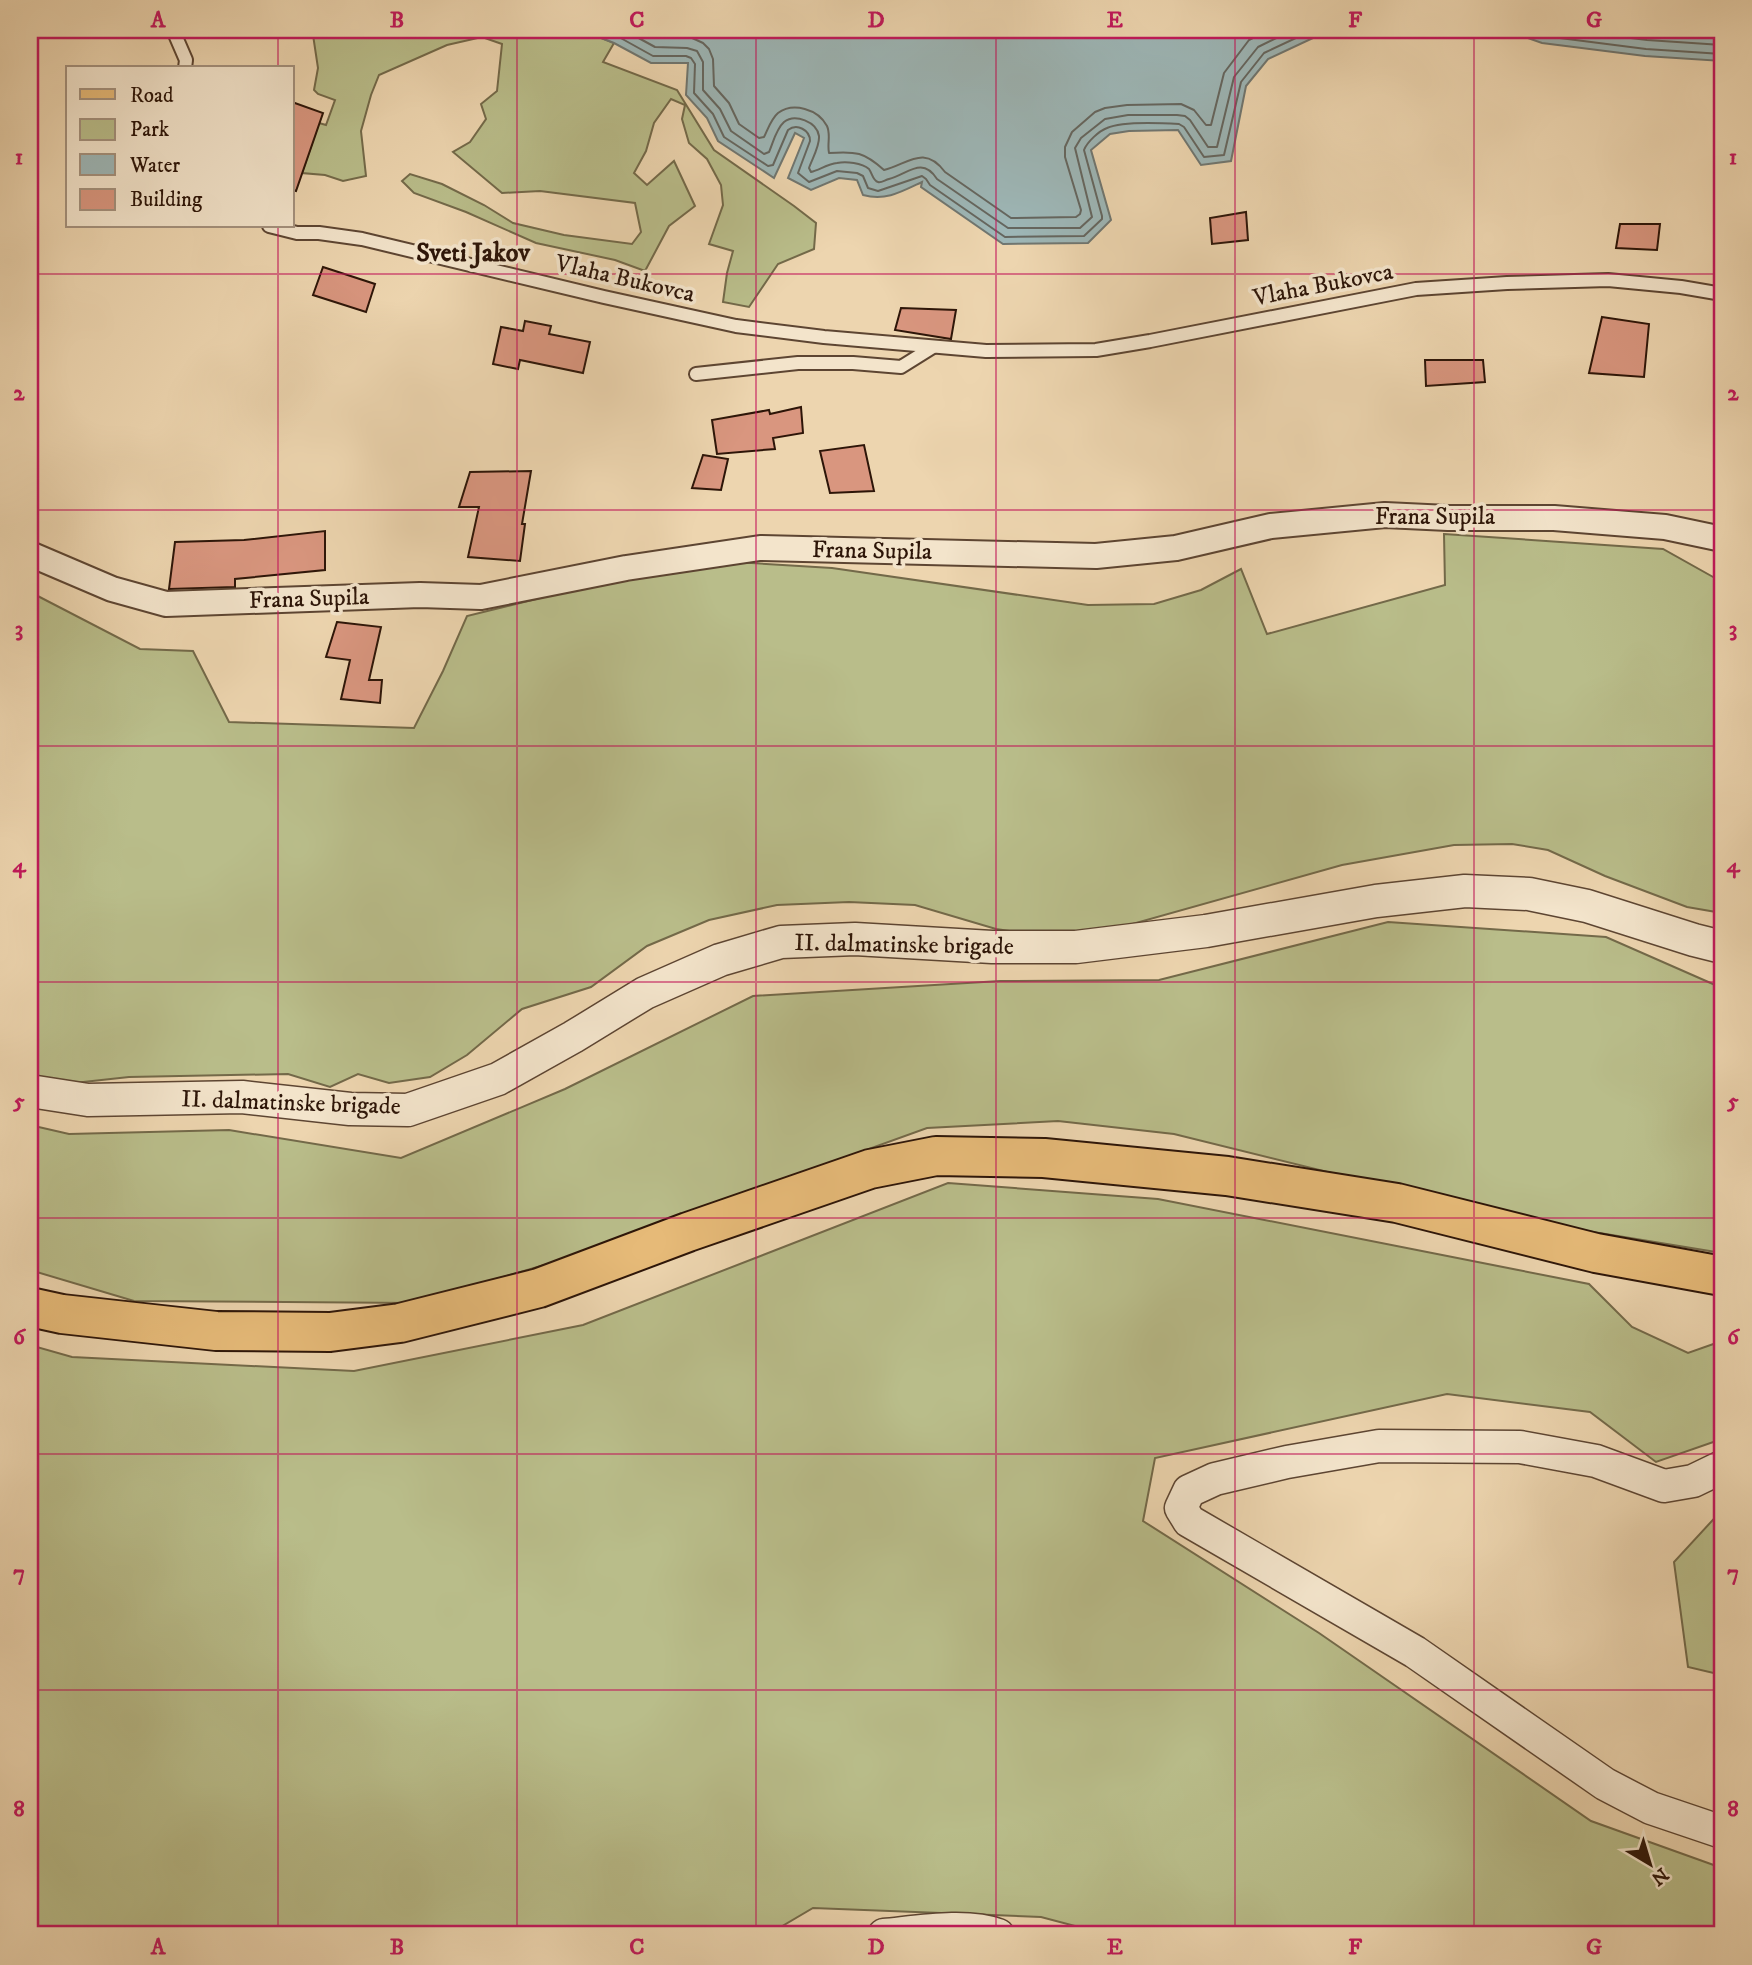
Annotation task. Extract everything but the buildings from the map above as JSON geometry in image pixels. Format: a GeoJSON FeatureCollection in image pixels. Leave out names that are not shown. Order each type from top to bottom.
{"type":"FeatureCollection","features":[{"type":"Feature","properties":{"kind":"main road"},"geometry":{"type":"LineString","coordinates":[[30,1307],[62,1314],[216,1331],[330,1332],[400,1323],[539,1288],[688,1232],[870,1169],[936,1156],[1044,1158],[1240,1178],[1397,1203],[1596,1253],[1722,1276]]}},
{"type":"Feature","properties":{"kind":"street","name":"Frana Supila"},"geometry":{"type":"LineString","coordinates":[[30,554],[112,589],[166,604],[407,596],[481,597],[626,568],[760,548],[1096,556],[1176,548],[1271,526],[1385,515],[1554,518],[1665,527],[1722,539]]}},
{"type":"Feature","properties":{"kind":"street","name":"II. dalmatinske brigade"},"geometry":{"type":"LineString","coordinates":[[30,1091],[88,1100],[242,1097],[350,1109],[408,1110],[498,1079],[645,993],[720,960],[781,942],[855,939],[992,947],[1076,947],[1206,930],[1376,901],[1465,891],[1529,894],[1587,906],[1722,947]]}},
{"type":"Feature","properties":{"kind":"street"},"geometry":{"type":"LineString","coordinates":[[1722,1467],[1693,1480],[1664,1486],[1596,1461],[1520,1447],[1379,1446],[1287,1462],[1215,1479],[1189,1491],[1181,1508],[1189,1521],[1415,1653],[1605,1784],[1651,1808],[1722,1832]]}},
{"type":"Feature","properties":{"kind":"street"},"geometry":{"type":"LineString","coordinates":[[884,1935],[946,1929],[998,1935]]}},
{"type":"Feature","properties":{"kind":"lane"},"geometry":{"type":"LineString","coordinates":[[173,30],[186,60],[185,66]]}},
{"type":"Feature","properties":{"kind":"lane","name":"Vlaha Bukovca"},"geometry":{"type":"LineString","coordinates":[[277,228],[297,233],[362,239],[736,326],[824,338],[986,351],[1096,350],[1416,289],[1608,280],[1722,294]]}},
{"type":"Feature","properties":{"kind":"lane"},"geometry":{"type":"LineString","coordinates":[[696,374],[798,363],[853,363],[901,367],[933,347]]}},
{"type":"Feature","properties":{"kind":"green space"},"geometry":{"type":"Polygon","coordinates":[[[316,30],[581,30],[614,43],[603,62],[677,90],[714,150],[816,223],[814,249],[778,264],[749,307],[723,302],[733,251],[709,244],[723,205],[721,185],[707,159],[689,143],[682,119],[685,105],[671,99],[654,123],[646,151],[634,173],[647,185],[674,161],[695,206],[669,226],[645,271],[615,260],[536,243],[466,212],[414,193],[402,181],[410,174],[442,184],[513,223],[564,235],[632,244],[641,232],[635,203],[540,191],[502,193],[453,152],[470,142],[486,119],[481,104],[497,91],[502,44],[482,37],[447,45],[379,75],[361,131],[366,176],[343,181],[325,175],[302,173],[319,123],[326,125],[335,100],[314,90],[318,68],[313,35],[316,30]]]}},
{"type":"Feature","properties":{"kind":"green space"},"geometry":{"type":"Polygon","coordinates":[[[1444,534],[1663,549],[1722,582],[1722,913],[1687,907],[1605,876],[1548,850],[1512,844],[1454,845],[1342,865],[1079,939],[996,929],[915,905],[849,902],[777,905],[709,920],[647,946],[591,987],[522,1009],[467,1055],[430,1077],[389,1083],[358,1074],[330,1087],[288,1074],[129,1077],[74,1083],[30,1077],[30,592],[140,649],[193,651],[229,722],[414,728],[467,616],[613,580],[719,561],[832,568],[1088,605],[1154,604],[1201,590],[1241,569],[1267,634],[1445,585],[1444,534]]]}},
{"type":"Feature","properties":{"kind":"green space"},"geometry":{"type":"Polygon","coordinates":[[[1388,922],[1606,937],[1722,988],[1722,1253],[1526,1221],[1174,1134],[1058,1121],[927,1128],[558,1261],[414,1303],[134,1301],[30,1270],[30,1125],[69,1134],[229,1130],[401,1158],[565,1089],[753,996],[1000,981],[1159,980],[1388,922]]]}},
{"type":"Feature","properties":{"kind":"green space"},"geometry":{"type":"Polygon","coordinates":[[[948,1183],[1158,1199],[1589,1284],[1632,1327],[1688,1353],[1722,1341],[1722,1439],[1656,1462],[1590,1412],[1447,1394],[1155,1458],[1143,1521],[1319,1633],[1591,1821],[1722,1868],[1722,1935],[1109,1935],[1041,1917],[813,1908],[767,1935],[30,1935],[30,1345],[72,1357],[354,1371],[583,1325],[948,1183]]]}},
{"type":"Feature","properties":{"kind":"green space"},"geometry":{"type":"Polygon","coordinates":[[[1722,1510],[1722,1675],[1688,1667],[1674,1562],[1722,1510]]]}},
{"type":"Feature","properties":{"kind":"water"},"geometry":{"type":"Polygon","coordinates":[[[581,30],[1330,30],[1268,59],[1246,86],[1231,161],[1201,165],[1178,130],[1110,134],[1091,150],[1111,220],[1088,243],[1003,244],[921,187],[922,182],[893,194],[871,197],[863,195],[857,180],[839,178],[811,190],[788,178],[804,138],[795,133],[774,178],[718,141],[707,118],[686,95],[688,63],[651,63],[614,43],[581,30]]]}},
{"type":"Feature","properties":{"kind":"water"},"geometry":{"type":"Polygon","coordinates":[[[1505,30],[1722,30],[1722,61],[1645,56],[1542,43],[1505,30]]]}},
{"type":"Feature","properties":{"kind":"district","name":"Sveti Jakov"},"geometry":{"type":"Point","coordinates":[473,253]}}]}
